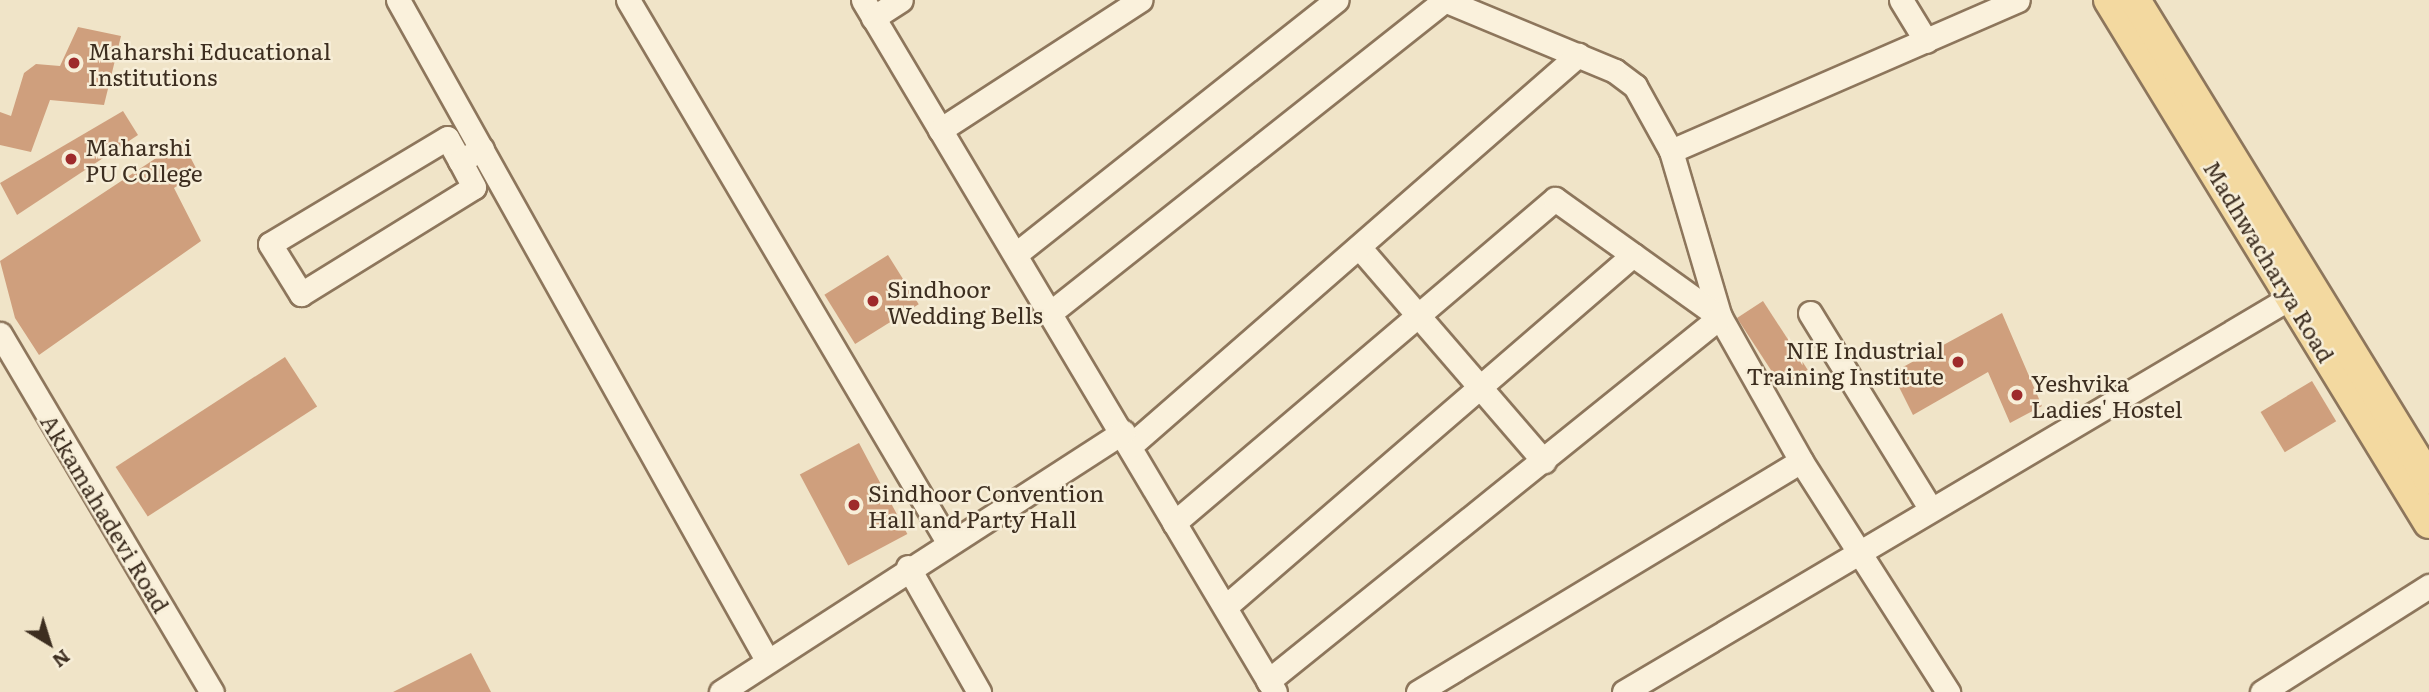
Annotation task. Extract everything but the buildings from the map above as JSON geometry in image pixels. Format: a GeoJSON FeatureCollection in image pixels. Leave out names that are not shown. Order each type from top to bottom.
{"type":"FeatureCollection","features":[{"type":"Feature","properties":{"kind":"main road","name":"Madhwacharya Road"},"geometry":{"type":"LineString","coordinates":[[2109,0],[2429,479]]}},
{"type":"Feature","properties":{"kind":"main road","name":"Madhwacharya Road"},"geometry":{"type":"LineString","coordinates":[[2135,0],[2302,291],[2429,523]]}},
{"type":"Feature","properties":{"kind":"street"},"geometry":{"type":"LineString","coordinates":[[398,0],[767,660]]}},
{"type":"Feature","properties":{"kind":"street"},"geometry":{"type":"LineString","coordinates":[[628,0],[948,542]]}},
{"type":"Feature","properties":{"kind":"street"},"geometry":{"type":"LineString","coordinates":[[901,0],[868,9],[1272,686],[1720,317]]}},
{"type":"Feature","properties":{"kind":"street"},"geometry":{"type":"LineString","coordinates":[[940,130],[1140,0]]}},
{"type":"Feature","properties":{"kind":"street"},"geometry":{"type":"LineString","coordinates":[[1016,254],[1336,0]]}},
{"type":"Feature","properties":{"kind":"street"},"geometry":{"type":"LineString","coordinates":[[1050,313],[1444,0],[1577,55],[1635,86],[1671,151],[1720,317],[1801,461],[1948,692]]}},
{"type":"Feature","properties":{"kind":"street"},"geometry":{"type":"LineString","coordinates":[[1901,0],[1926,41]]}},
{"type":"Feature","properties":{"kind":"street"},"geometry":{"type":"LineString","coordinates":[[1671,151],[2018,0]]}},
{"type":"Feature","properties":{"kind":"street"},"geometry":{"type":"LineString","coordinates":[[721,692],[948,542],[1126,439],[1359,247],[1577,55]]}},
{"type":"Feature","properties":{"kind":"street"},"geometry":{"type":"LineString","coordinates":[[447,138],[460,161],[474,187],[301,294],[270,243],[447,138]]}},
{"type":"Feature","properties":{"kind":"street"},"geometry":{"type":"LineString","coordinates":[[460,161],[482,149]]}},
{"type":"Feature","properties":{"kind":"street"},"geometry":{"type":"LineString","coordinates":[[1174,523],[1420,317],[1555,199],[1720,317]]}},
{"type":"Feature","properties":{"kind":"street"},"geometry":{"type":"LineString","coordinates":[[1359,247],[1544,461]]}},
{"type":"Feature","properties":{"kind":"street"},"geometry":{"type":"LineString","coordinates":[[1225,607],[1483,390],[1633,255]]}},
{"type":"Feature","properties":{"kind":"street"},"geometry":{"type":"LineString","coordinates":[[1625,692],[1930,508],[2302,291]]}},
{"type":"Feature","properties":{"kind":"street"},"geometry":{"type":"LineString","coordinates":[[1810,313],[1930,508]]}},
{"type":"Feature","properties":{"kind":"street","name":"Akkamahadevi Road"},"geometry":{"type":"LineString","coordinates":[[0,334],[212,692]]}},
{"type":"Feature","properties":{"kind":"street"},"geometry":{"type":"LineString","coordinates":[[1418,692],[1801,461]]}},
{"type":"Feature","properties":{"kind":"street"},"geometry":{"type":"LineString","coordinates":[[908,568],[979,692]]}},
{"type":"Feature","properties":{"kind":"street"},"geometry":{"type":"LineString","coordinates":[[2262,692],[2429,586]]}},
{"type":"Feature","properties":{"kind":"place","name":"Maharshi Educational Institutions"},"geometry":{"type":"Point","coordinates":[74,63]}},
{"type":"Feature","properties":{"kind":"place","name":"Maharshi PU College"},"geometry":{"type":"Point","coordinates":[71,159]}},
{"type":"Feature","properties":{"kind":"place","name":"Sindhoor Wedding Bells"},"geometry":{"type":"Point","coordinates":[873,301]}},
{"type":"Feature","properties":{"kind":"place","name":"NIE Industrial Training Institute"},"geometry":{"type":"Point","coordinates":[1958,362]}},
{"type":"Feature","properties":{"kind":"place","name":"Yeshvika Ladies' Hostel"},"geometry":{"type":"Point","coordinates":[2017,395]}},
{"type":"Feature","properties":{"kind":"place","name":"Sindhoor Convention Hall and Party Hall"},"geometry":{"type":"Point","coordinates":[854,505]}}]}
